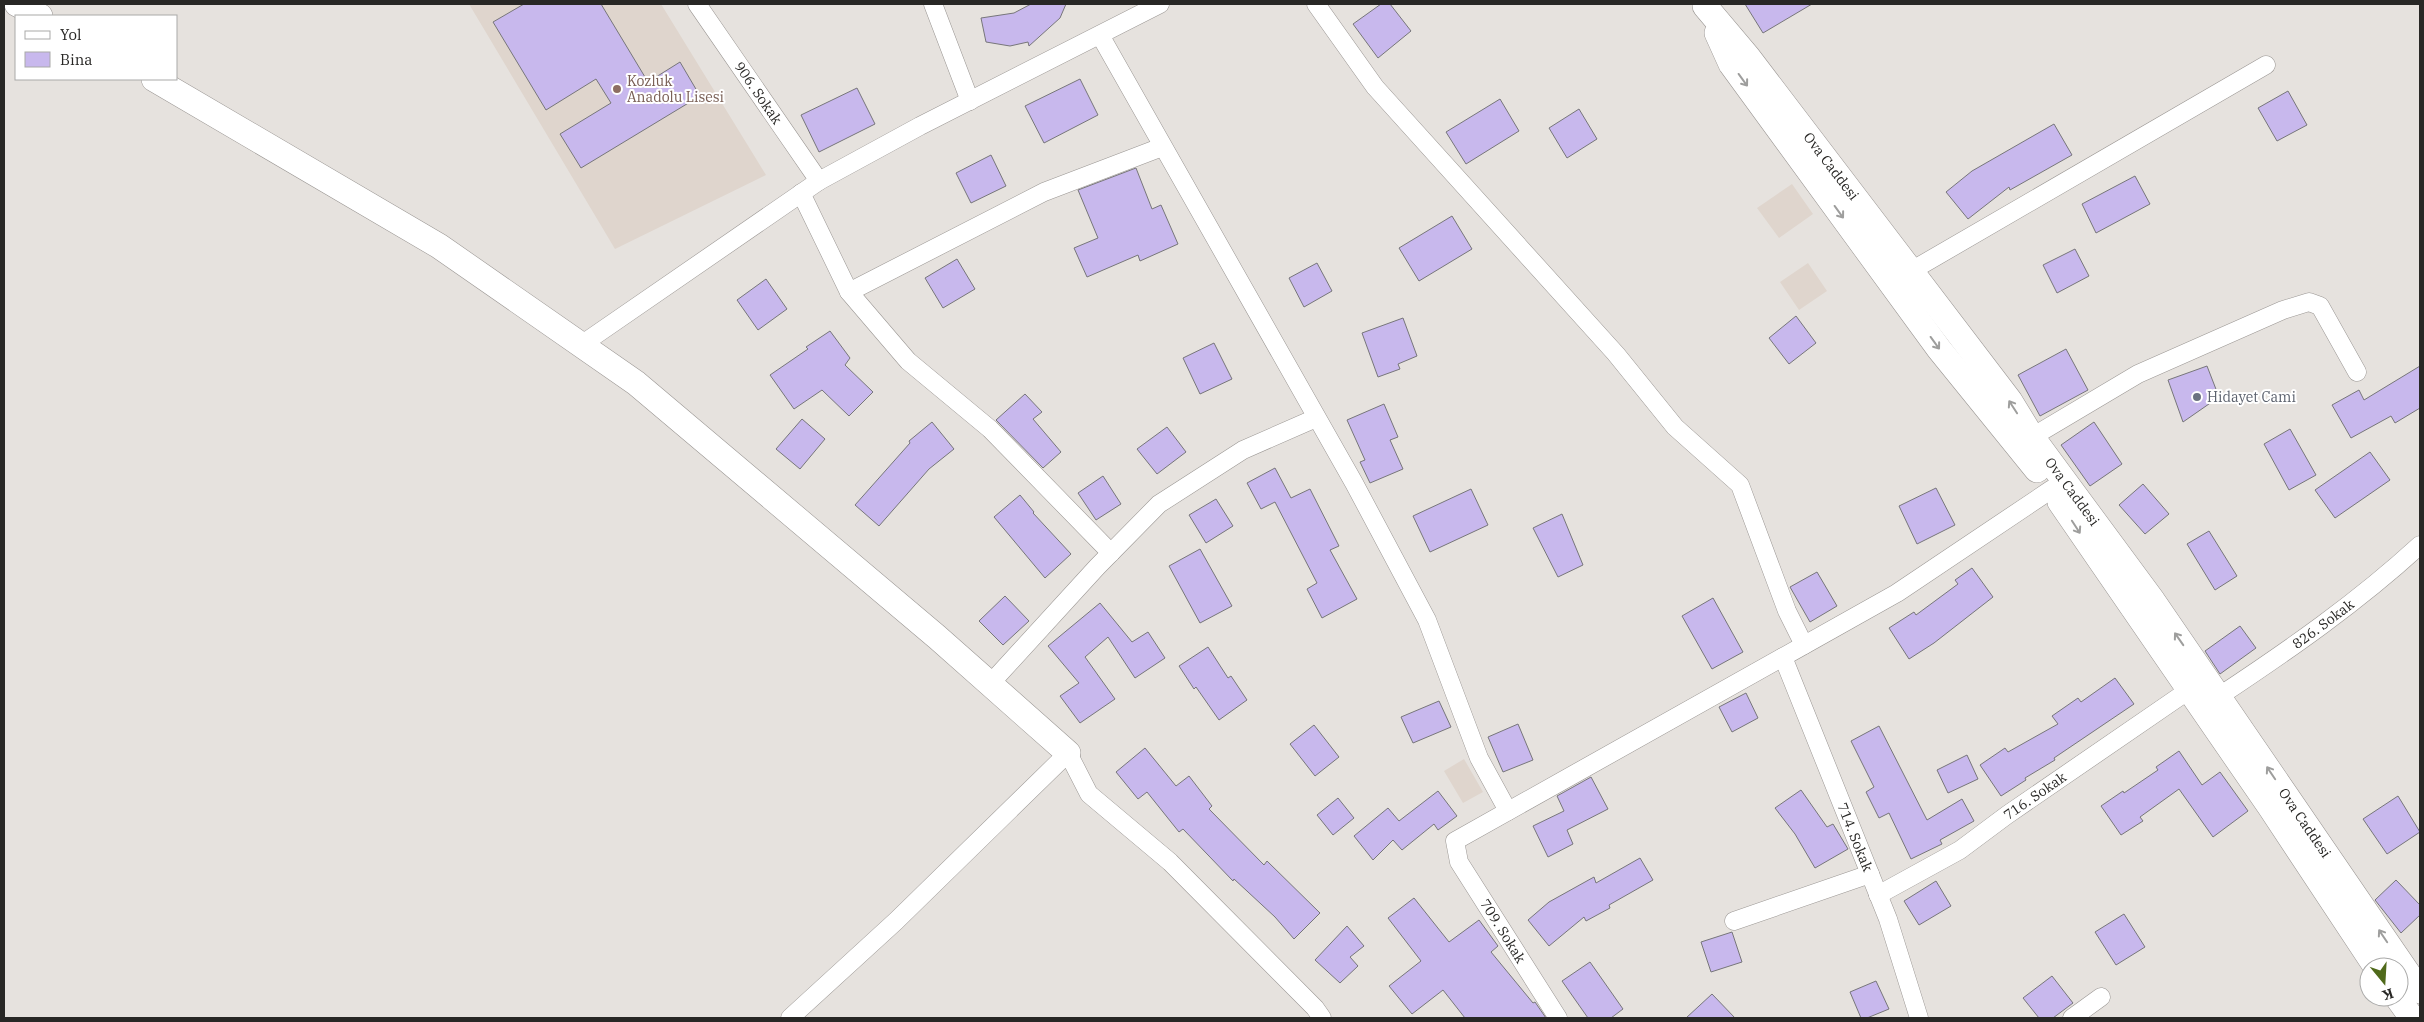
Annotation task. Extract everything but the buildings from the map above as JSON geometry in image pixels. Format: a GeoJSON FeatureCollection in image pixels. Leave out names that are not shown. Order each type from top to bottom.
{"type":"FeatureCollection","features":[{"type":"Feature","properties":{"kind":"street"},"geometry":{"type":"LineString","coordinates":[[17,4],[38,15]]}},
{"type":"Feature","properties":{"kind":"street","name":"906. Sokak"},"geometry":{"type":"LineString","coordinates":[[697,4],[819,181]]}},
{"type":"Feature","properties":{"kind":"street"},"geometry":{"type":"LineString","coordinates":[[933,4],[970,101]]}},
{"type":"Feature","properties":{"kind":"street"},"geometry":{"type":"LineString","coordinates":[[581,345],[819,181],[1160,4]]}},
{"type":"Feature","properties":{"kind":"street"},"geometry":{"type":"LineString","coordinates":[[1316,4],[1375,87],[1616,354],[1675,427],[1740,485],[1787,610],[1804,645]]}},
{"type":"Feature","properties":{"kind":"street","name":"Ova Caddesi"},"geometry":{"type":"LineString","coordinates":[[1704,5],[1748,57],[2010,401],[2032,437],[2153,602],[2420,991]]}},
{"type":"Feature","properties":{"kind":"street","name":"Ova Caddesi"},"geometry":{"type":"LineString","coordinates":[[1704,5],[1737,72],[1939,349],[2052,489],[2087,544],[2270,807],[2369,957]]}},
{"type":"Feature","properties":{"kind":"street"},"geometry":{"type":"LineString","coordinates":[[1100,35],[1316,418],[1427,620],[1480,758],[1508,812],[1897,593],[2052,489]]}},
{"type":"Feature","properties":{"kind":"street"},"geometry":{"type":"LineString","coordinates":[[1911,271],[2266,65]]}},
{"type":"Feature","properties":{"kind":"street"},"geometry":{"type":"LineString","coordinates":[[156,80],[440,246],[636,383],[990,684],[1068,753],[1089,794],[1170,862],[1315,1008],[1322,1018]]}},
{"type":"Feature","properties":{"kind":"street"},"geometry":{"type":"LineString","coordinates":[[849,292],[1044,192],[1162,147]]}},
{"type":"Feature","properties":{"kind":"street"},"geometry":{"type":"LineString","coordinates":[[801,193],[849,292],[908,361],[990,429],[1111,553]]}},
{"type":"Feature","properties":{"kind":"street"},"geometry":{"type":"LineString","coordinates":[[2032,437],[2138,374],[2283,310],[2310,302],[2320,306],[2357,372]]}},
{"type":"Feature","properties":{"kind":"street"},"geometry":{"type":"LineString","coordinates":[[990,684],[1159,504],[1243,450],[1316,418]]}},
{"type":"Feature","properties":{"kind":"street","name":"826. Sokak"},"geometry":{"type":"LineString","coordinates":[[2218,697],[2271,662],[2377,584],[2420,545]]}},
{"type":"Feature","properties":{"kind":"street","name":"714. Sokak"},"geometry":{"type":"LineString","coordinates":[[1783,657],[1878,894],[1919,1018]]}},
{"type":"Feature","properties":{"kind":"street","name":"716. Sokak"},"geometry":{"type":"LineString","coordinates":[[1878,894],[1960,850],[2007,814],[2189,690]]}},
{"type":"Feature","properties":{"kind":"street"},"geometry":{"type":"LineString","coordinates":[[790,1018],[896,921],[1068,753]]}},
{"type":"Feature","properties":{"kind":"street","name":"709. Sokak"},"geometry":{"type":"LineString","coordinates":[[1508,812],[1455,841],[1459,862],[1558,1018]]}},
{"type":"Feature","properties":{"kind":"street"},"geometry":{"type":"LineString","coordinates":[[1734,921],[1870,874]]}},
{"type":"Feature","properties":{"kind":"street"},"geometry":{"type":"LineString","coordinates":[[2072,1018],[2101,997]]}},
{"type":"Feature","properties":{"kind":"street"},"geometry":{"type":"LineString","coordinates":[[2405,1007],[2412,1018]]}},
{"type":"Feature","properties":{"kind":"shaded area","name":"Kozluk Anadolu Lisesi"},"geometry":{"type":"Polygon","coordinates":[[[469,4],[661,4],[766,175],[615,249],[469,4]]]}},
{"type":"Feature","properties":{"kind":"shaded area"},"geometry":{"type":"Polygon","coordinates":[[[1792,184],[1813,214],[1779,238],[1757,208],[1792,184]]]}},
{"type":"Feature","properties":{"kind":"shaded area"},"geometry":{"type":"Polygon","coordinates":[[[1808,263],[1827,291],[1799,310],[1780,282],[1808,263]]]}},
{"type":"Feature","properties":{"kind":"shaded area"},"geometry":{"type":"Polygon","coordinates":[[[1464,759],[1483,792],[1463,803],[1444,771],[1464,759]]]}},
{"type":"Feature","properties":{"kind":"place","name":"Kozluk Anadolu Lisesi"},"geometry":{"type":"Point","coordinates":[617,89]}},
{"type":"Feature","properties":{"kind":"place","name":"Hidayet Cami"},"geometry":{"type":"Point","coordinates":[2197,397]}}]}
